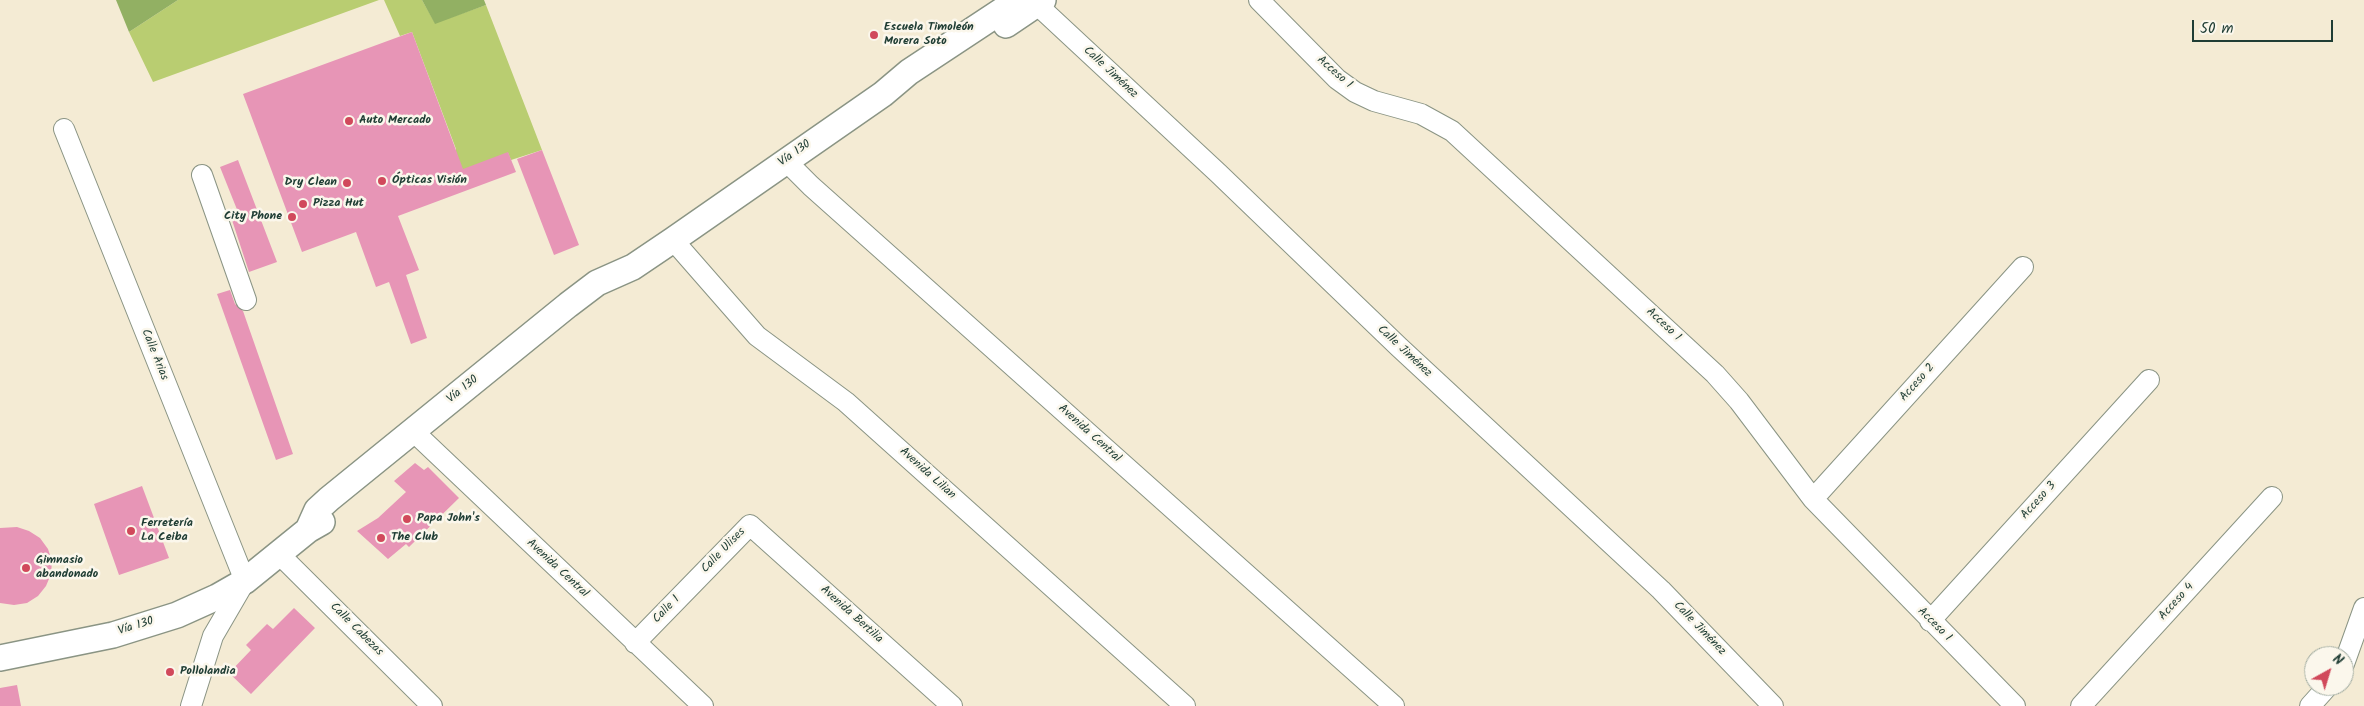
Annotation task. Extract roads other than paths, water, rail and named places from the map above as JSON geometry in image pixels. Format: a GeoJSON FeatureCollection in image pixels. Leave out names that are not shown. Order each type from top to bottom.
{"type":"FeatureCollection","features":[{"type":"Feature","properties":{"kind":"main road","name":"Vía 130"},"geometry":{"type":"LineString","coordinates":[[0,658],[122,632],[177,615],[217,597],[245,581],[308,530],[338,513],[418,437],[593,306],[633,267],[883,94],[920,84],[1032,1]]}},
{"type":"Feature","properties":{"kind":"street","name":"Calle Jiménez"},"geometry":{"type":"LineString","coordinates":[[1032,1],[1218,173],[1399,347],[1661,590],[1773,706]]}},
{"type":"Feature","properties":{"kind":"street","name":"Acceso 1"},"geometry":{"type":"LineString","coordinates":[[1259,1],[1337,79],[1354,92],[1374,101],[1421,114],[1452,131],[1716,374],[1739,401],[1813,499],[2015,706]]}},
{"type":"Feature","properties":{"kind":"street","name":"Calle Arias"},"geometry":{"type":"LineString","coordinates":[[64,129],[245,581]]}},
{"type":"Feature","properties":{"kind":"street","name":"Avenida Central"},"geometry":{"type":"LineString","coordinates":[[785,160],[826,199],[1394,706]]}},
{"type":"Feature","properties":{"kind":"street"},"geometry":{"type":"LineString","coordinates":[[202,175],[246,300]]}},
{"type":"Feature","properties":{"kind":"street","name":"Avenida Lilian"},"geometry":{"type":"LineString","coordinates":[[673,240],[758,336],[846,402],[1185,706]]}},
{"type":"Feature","properties":{"kind":"street","name":"Acceso 2"},"geometry":{"type":"LineString","coordinates":[[1813,499],[2023,267]]}},
{"type":"Feature","properties":{"kind":"street","name":"Acceso 3"},"geometry":{"type":"LineString","coordinates":[[1930,621],[2148,380]]}},
{"type":"Feature","properties":{"kind":"street","name":"Avenida Central"},"geometry":{"type":"LineString","coordinates":[[418,437],[703,706]]}},
{"type":"Feature","properties":{"kind":"street","name":"Acceso 4"},"geometry":{"type":"LineString","coordinates":[[2081,706],[2272,497]]}},
{"type":"Feature","properties":{"kind":"street","name":"Calle Ulises"},"geometry":{"type":"LineString","coordinates":[[699,577],[750,525]]}},
{"type":"Feature","properties":{"kind":"street","name":"Avenida Bertilia"},"geometry":{"type":"LineString","coordinates":[[750,525],[952,706]]}},
{"type":"Feature","properties":{"kind":"street","name":"Calle Cabezas"},"geometry":{"type":"LineString","coordinates":[[280,554],[432,706]]}},
{"type":"Feature","properties":{"kind":"street","name":"Calle 1"},"geometry":{"type":"LineString","coordinates":[[635,643],[699,577]]}},
{"type":"Feature","properties":{"kind":"street"},"geometry":{"type":"LineString","coordinates":[[191,706],[213,636],[245,581]]}},
{"type":"Feature","properties":{"kind":"street"},"geometry":{"type":"LineString","coordinates":[[2350,646],[2364,608]]}},
{"type":"Feature","properties":{"kind":"street"},"geometry":{"type":"LineString","coordinates":[[2310,706],[2319,696]]}},
{"type":"Feature","properties":{"kind":"place","name":"Escuela Timoleón Morera Soto"},"geometry":{"type":"Point","coordinates":[874,35]}},
{"type":"Feature","properties":{"kind":"place","name":"Auto Mercado"},"geometry":{"type":"Point","coordinates":[349,121]}},
{"type":"Feature","properties":{"kind":"place","name":"Ópticas Visión"},"geometry":{"type":"Point","coordinates":[382,181]}},
{"type":"Feature","properties":{"kind":"place","name":"Dry Clean"},"geometry":{"type":"Point","coordinates":[347,183]}},
{"type":"Feature","properties":{"kind":"place","name":"Pizza Hut"},"geometry":{"type":"Point","coordinates":[303,204]}},
{"type":"Feature","properties":{"kind":"place","name":"City Phone"},"geometry":{"type":"Point","coordinates":[292,217]}},
{"type":"Feature","properties":{"kind":"place","name":"Papa John's"},"geometry":{"type":"Point","coordinates":[407,519]}},
{"type":"Feature","properties":{"kind":"place","name":"Ferretería La Ceiba"},"geometry":{"type":"Point","coordinates":[131,531]}},
{"type":"Feature","properties":{"kind":"place","name":"The Club"},"geometry":{"type":"Point","coordinates":[381,538]}},
{"type":"Feature","properties":{"kind":"place","name":"Gimnasio abandonado"},"geometry":{"type":"Point","coordinates":[26,568]}},
{"type":"Feature","properties":{"kind":"place","name":"Pollolandia"},"geometry":{"type":"Point","coordinates":[170,672]}}]}
